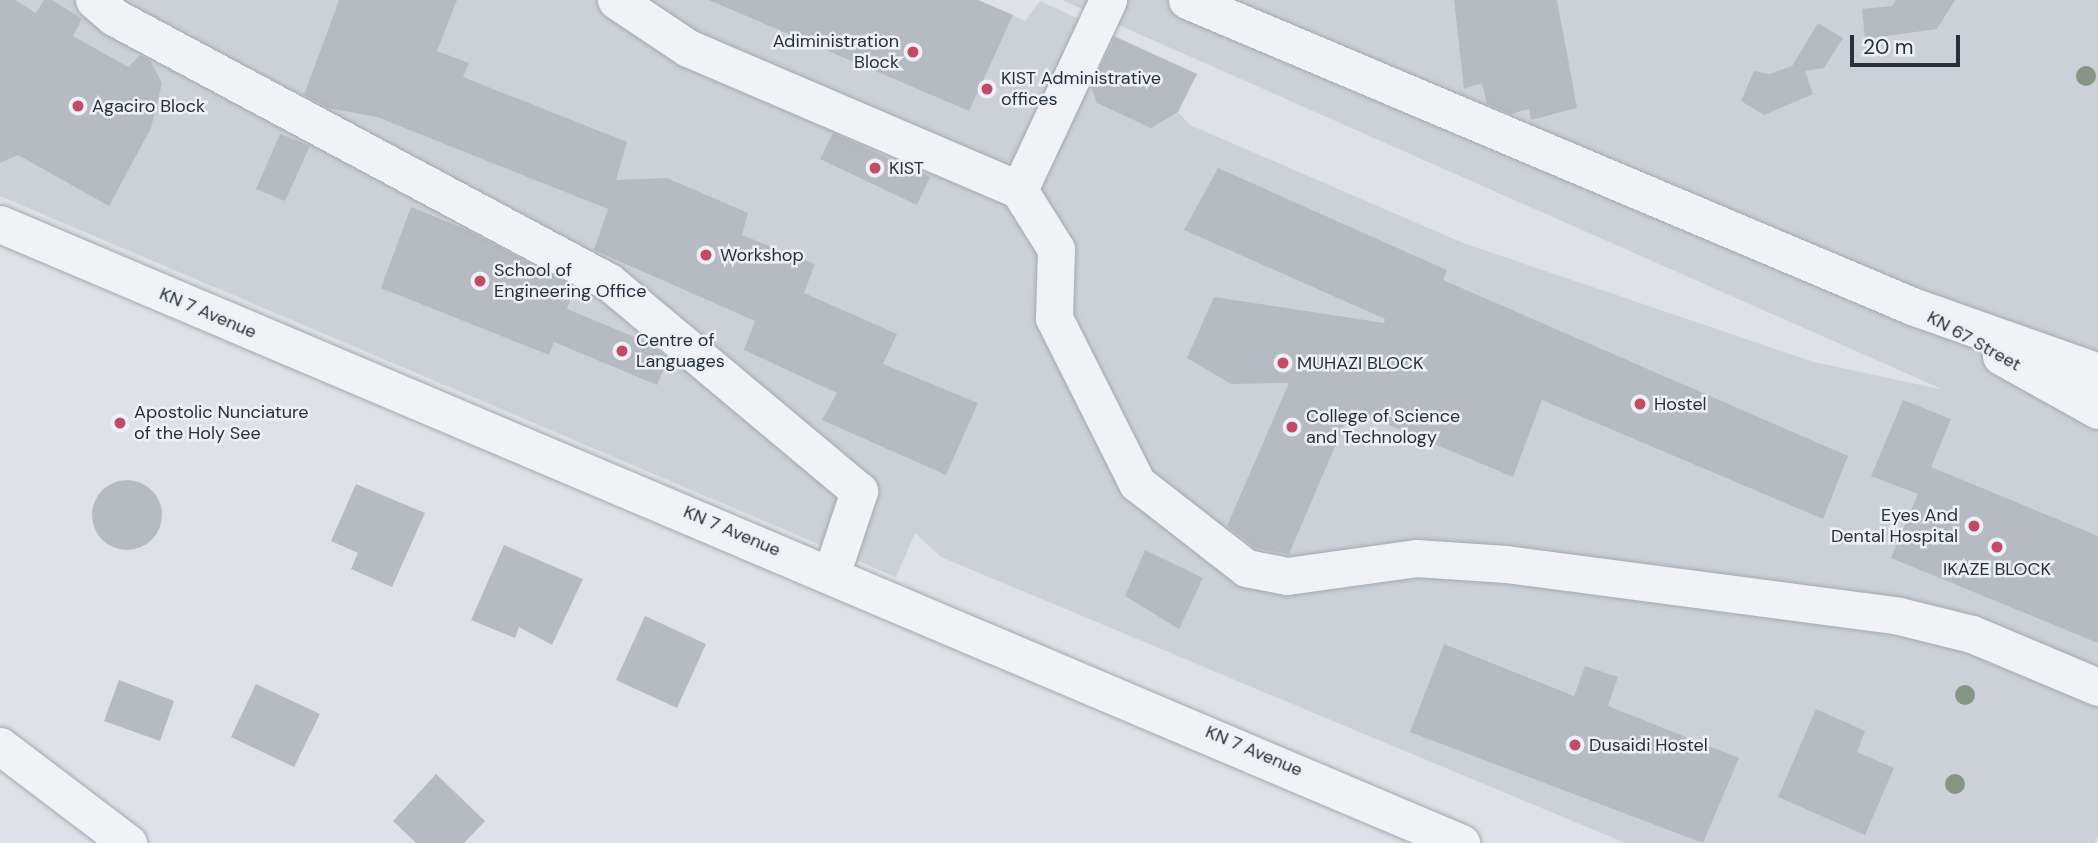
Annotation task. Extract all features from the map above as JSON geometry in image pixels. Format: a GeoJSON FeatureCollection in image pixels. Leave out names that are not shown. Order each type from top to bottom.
{"type":"FeatureCollection","features":[{"type":"Feature","properties":{"kind":"street"},"geometry":{"type":"LineString","coordinates":[[94,0],[114,17],[609,282],[859,491],[832,572]]}},
{"type":"Feature","properties":{"kind":"street"},"geometry":{"type":"LineString","coordinates":[[616,0],[688,48],[1019,190],[1056,249],[1054,318],[1137,484],[1246,568],[1287,576],[1416,558],[1506,564],[1899,616],[1972,635],[2098,687]]}},
{"type":"Feature","properties":{"kind":"street"},"geometry":{"type":"LineString","coordinates":[[1019,190],[1108,0]]}},
{"type":"Feature","properties":{"kind":"street"},"geometry":{"type":"LineString","coordinates":[[1187,0],[1912,306]]}},
{"type":"Feature","properties":{"kind":"street","name":"KN 7 Avenue"},"geometry":{"type":"LineString","coordinates":[[0,224],[832,572],[1461,843]]}},
{"type":"Feature","properties":{"kind":"street","name":"KN 67 Street"},"geometry":{"type":"LineString","coordinates":[[1912,306],[2098,372]]}},
{"type":"Feature","properties":{"kind":"street","name":"KN 67 Street"},"geometry":{"type":"LineString","coordinates":[[1912,306],[2098,410]]}},
{"type":"Feature","properties":{"kind":"street"},"geometry":{"type":"LineString","coordinates":[[0,746],[128,843]]}},
{"type":"Feature","properties":{"kind":"shaded area","name":"College of Science and Technology"},"geometry":{"type":"Polygon","coordinates":[[[0,0],[978,0],[1025,21],[1040,1],[1197,74],[1178,112],[1190,125],[1463,243],[1814,362],[1944,390],[1062,0],[2098,0],[2098,836],[2095,843],[1625,843],[941,557],[915,533],[896,577],[0,196],[0,0]]]}},
{"type":"Feature","properties":{"kind":"building","name":"Agaciro Block"},"geometry":{"type":"Polygon","coordinates":[[[0,0],[15,0],[36,13],[44,0],[52,0],[82,19],[73,36],[128,67],[140,55],[150,60],[162,83],[151,128],[109,206],[18,155],[0,163],[0,0]]]}},
{"type":"Feature","properties":{"kind":"building","name":"Workshop"},"geometry":{"type":"Polygon","coordinates":[[[339,0],[457,0],[437,51],[469,63],[463,77],[627,142],[616,180],[667,178],[748,213],[742,235],[815,264],[804,293],[897,334],[883,364],[978,403],[946,475],[822,420],[837,393],[744,350],[755,321],[594,250],[608,209],[377,117],[328,108],[304,95],[339,0]]]}},
{"type":"Feature","properties":{"kind":"building","name":"Adiministration Block"},"geometry":{"type":"Polygon","coordinates":[[[709,0],[978,0],[1013,15],[969,111],[709,0]]]}},
{"type":"Feature","properties":{"kind":"building"},"geometry":{"type":"Polygon","coordinates":[[[1454,0],[1557,0],[1577,108],[1531,120],[1529,109],[1510,114],[1487,104],[1482,83],[1464,89],[1454,0]]]}},
{"type":"Feature","properties":{"kind":"building"},"geometry":{"type":"Polygon","coordinates":[[[1896,0],[1955,0],[1937,29],[1865,39],[1862,9],[1892,6],[1896,0]]]}},
{"type":"Feature","properties":{"kind":"building"},"geometry":{"type":"Polygon","coordinates":[[[1818,23],[1843,38],[1824,68],[1805,71],[1813,94],[1764,115],[1741,101],[1754,71],[1770,74],[1792,66],[1818,23]]]}},
{"type":"Feature","properties":{"kind":"building"},"geometry":{"type":"Polygon","coordinates":[[[1115,37],[1197,74],[1178,112],[1151,128],[1097,103],[1091,86],[1115,37]]]}},
{"type":"Feature","properties":{"kind":"building","name":"KIST"},"geometry":{"type":"Polygon","coordinates":[[[833,133],[930,177],[917,205],[820,159],[833,133]]]}},
{"type":"Feature","properties":{"kind":"building"},"geometry":{"type":"Polygon","coordinates":[[[280,134],[310,146],[285,201],[256,189],[280,134]]]}},
{"type":"Feature","properties":{"kind":"building"},"geometry":{"type":"Polygon","coordinates":[[[1218,168],[1447,270],[1443,280],[1848,456],[1823,519],[1542,400],[1513,477],[1351,409],[1289,554],[1255,548],[1227,526],[1289,383],[1231,384],[1187,358],[1214,297],[1384,323],[1385,319],[1184,230],[1218,168]]]}},
{"type":"Feature","properties":{"kind":"building","name":"School of Engineering Office"},"geometry":{"type":"Polygon","coordinates":[[[411,207],[467,230],[575,287],[567,309],[649,343],[668,359],[657,385],[554,342],[549,355],[381,288],[411,207]]]}},
{"type":"Feature","properties":{"kind":"building","name":"Eyes And Dental Hospital"},"geometry":{"type":"Polygon","coordinates":[[[1903,400],[1951,419],[1931,467],[2098,536],[2098,643],[1891,558],[1918,494],[1871,476],[1903,400]]]}},
{"type":"Feature","properties":{"kind":"building"},"geometry":{"type":"Polygon","coordinates":[[[134,480],[147,486],[156,495],[160,501],[160,529],[152,540],[141,548],[120,550],[102,540],[94,529],[92,508],[102,490],[113,482],[134,480]]]}},
{"type":"Feature","properties":{"kind":"building"},"geometry":{"type":"Polygon","coordinates":[[[356,484],[425,513],[392,587],[351,569],[358,553],[331,541],[356,484]]]}},
{"type":"Feature","properties":{"kind":"building"},"geometry":{"type":"Polygon","coordinates":[[[504,545],[583,579],[552,645],[519,627],[515,638],[471,620],[504,545]]]}},
{"type":"Feature","properties":{"kind":"building"},"geometry":{"type":"Polygon","coordinates":[[[1145,550],[1203,578],[1179,629],[1125,596],[1145,550]]]}},
{"type":"Feature","properties":{"kind":"building"},"geometry":{"type":"Polygon","coordinates":[[[645,616],[706,644],[677,708],[616,680],[645,616]]]}},
{"type":"Feature","properties":{"kind":"building","name":"Dusaidi Hostel"},"geometry":{"type":"Polygon","coordinates":[[[1444,644],[1574,696],[1585,666],[1618,677],[1608,706],[1739,758],[1703,843],[1410,732],[1444,644]]]}},
{"type":"Feature","properties":{"kind":"building"},"geometry":{"type":"Polygon","coordinates":[[[119,680],[174,701],[160,741],[104,721],[119,680]]]}},
{"type":"Feature","properties":{"kind":"building"},"geometry":{"type":"Polygon","coordinates":[[[256,684],[320,714],[294,767],[231,737],[256,684]]]}},
{"type":"Feature","properties":{"kind":"building"},"geometry":{"type":"Polygon","coordinates":[[[1816,709],[1865,731],[1857,752],[1894,768],[1865,835],[1778,797],[1816,709]]]}},
{"type":"Feature","properties":{"kind":"building"},"geometry":{"type":"Polygon","coordinates":[[[436,774],[485,821],[464,843],[416,843],[393,821],[436,774]]]}},
{"type":"Feature","properties":{"kind":"place","name":"Adiministration Block"},"geometry":{"type":"Point","coordinates":[913,52]}},
{"type":"Feature","properties":{"kind":"place","name":"KIST Administrative offices"},"geometry":{"type":"Point","coordinates":[987,89]}},
{"type":"Feature","properties":{"kind":"place","name":"Agaciro Block"},"geometry":{"type":"Point","coordinates":[78,106]}},
{"type":"Feature","properties":{"kind":"place","name":"KIST"},"geometry":{"type":"Point","coordinates":[875,168]}},
{"type":"Feature","properties":{"kind":"place","name":"Workshop"},"geometry":{"type":"Point","coordinates":[706,255]}},
{"type":"Feature","properties":{"kind":"place","name":"School of Engineering Office"},"geometry":{"type":"Point","coordinates":[480,281]}},
{"type":"Feature","properties":{"kind":"place","name":"Centre of Languages"},"geometry":{"type":"Point","coordinates":[622,351]}},
{"type":"Feature","properties":{"kind":"place","name":"MUHAZI BLOCK"},"geometry":{"type":"Point","coordinates":[1283,363]}},
{"type":"Feature","properties":{"kind":"place","name":"Hostel"},"geometry":{"type":"Point","coordinates":[1640,404]}},
{"type":"Feature","properties":{"kind":"place","name":"Apostolic Nunciature of the Holy See"},"geometry":{"type":"Point","coordinates":[120,423]}},
{"type":"Feature","properties":{"kind":"place","name":"College of Science and Technology"},"geometry":{"type":"Point","coordinates":[1292,427]}},
{"type":"Feature","properties":{"kind":"place","name":"Eyes And Dental Hospital"},"geometry":{"type":"Point","coordinates":[1974,526]}},
{"type":"Feature","properties":{"kind":"place","name":"IKAZE BLOCK"},"geometry":{"type":"Point","coordinates":[1997,547]}},
{"type":"Feature","properties":{"kind":"place","name":"Dusaidi Hostel"},"geometry":{"type":"Point","coordinates":[1575,745]}}]}
